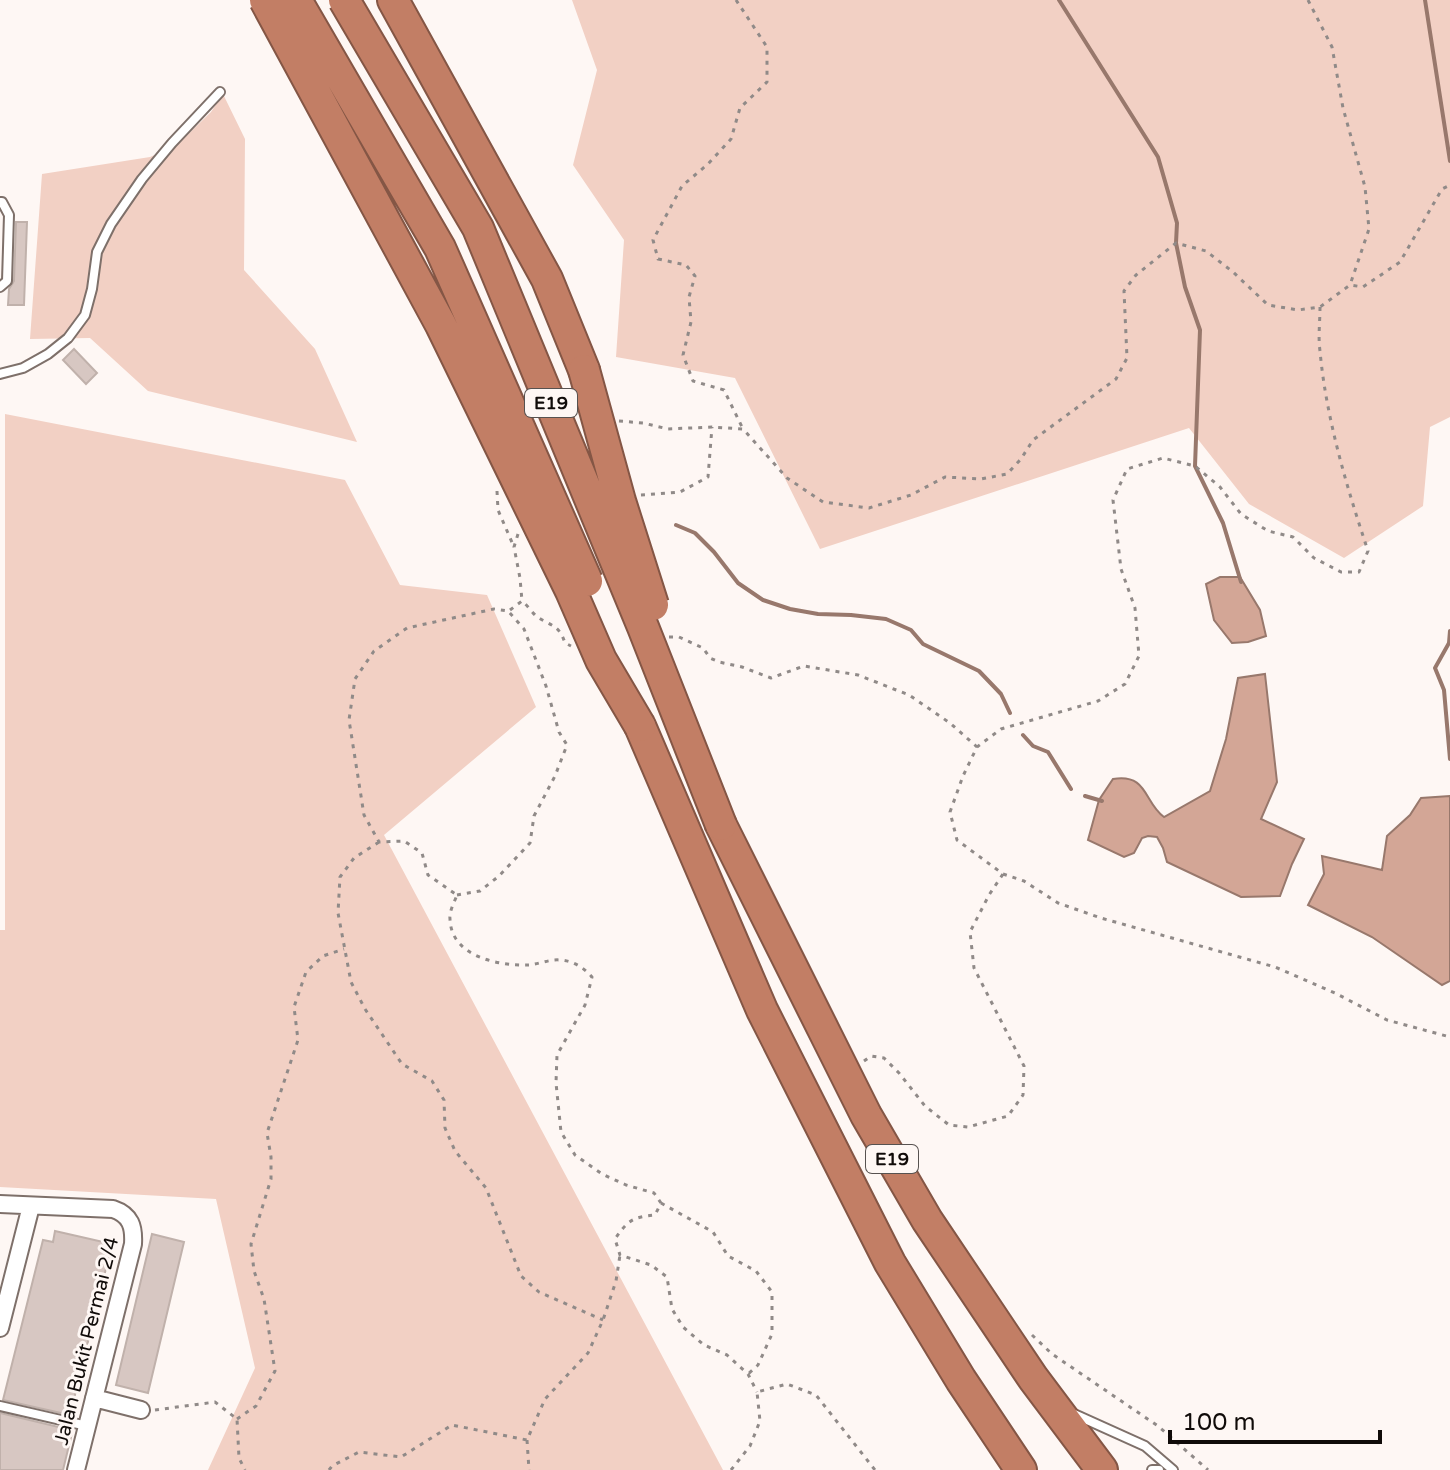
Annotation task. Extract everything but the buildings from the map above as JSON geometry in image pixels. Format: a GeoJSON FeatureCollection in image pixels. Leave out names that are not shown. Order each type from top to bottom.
{"type":"FeatureCollection","features":[{"type":"Feature","properties":{"kind":"highway"},"geometry":{"type":"LineString","coordinates":[[265,0],[441,325],[571,591],[601,660],[640,726]]}},
{"type":"Feature","properties":{"kind":"highway","name":"E19"},"geometry":{"type":"LineString","coordinates":[[296,0],[440,248],[586,577],[640,726],[762,1010],[890,1263],[961,1380],[1021,1470]]}},
{"type":"Feature","properties":{"kind":"highway","name":"E19"},"geometry":{"type":"LineString","coordinates":[[344,0],[478,228],[643,627],[721,825],[844,1073],[927,1220],[1024,1365],[1102,1470]]}},
{"type":"Feature","properties":{"kind":"highway"},"geometry":{"type":"LineString","coordinates":[[393,0],[547,279],[584,370],[620,501],[721,825]]}},
{"type":"Feature","properties":{"kind":"highway"},"geometry":{"type":"LineString","coordinates":[[961,1380],[998,1470]]}},
{"type":"Feature","properties":{"kind":"street"},"geometry":{"type":"LineString","coordinates":[[0,1204],[31,1206],[0,1328]]}},
{"type":"Feature","properties":{"kind":"street","name":"Jalan Bukit Permai 2/4"},"geometry":{"type":"LineString","coordinates":[[31,1206],[113,1209],[126,1215],[134,1231],[76,1470]]}},
{"type":"Feature","properties":{"kind":"street"},"geometry":{"type":"LineString","coordinates":[[94,1398],[141,1410]]}},
{"type":"Feature","properties":{"kind":"lane"},"geometry":{"type":"LineString","coordinates":[[0,374],[23,368],[68,338],[85,315],[97,252],[111,224],[142,179],[220,92]]}},
{"type":"Feature","properties":{"kind":"lane"},"geometry":{"type":"LineString","coordinates":[[0,202],[9,215],[7,281],[0,287]]}},
{"type":"Feature","properties":{"kind":"lane"},"geometry":{"type":"LineString","coordinates":[[1055,1405],[1145,1446],[1173,1470]]}},
{"type":"Feature","properties":{"kind":"lane"},"geometry":{"type":"LineString","coordinates":[[0,1406],[87,1426]]}},
{"type":"Feature","properties":{"kind":"lane"},"geometry":{"type":"LineString","coordinates":[[1152,1470],[1159,1470]]}},
{"type":"Feature","properties":{"kind":"path"},"geometry":{"type":"LineString","coordinates":[[736,0],[767,47],[767,82],[740,108],[731,139],[682,186],[653,240],[658,259],[686,265],[695,276],[689,297],[691,322],[683,355],[693,381],[724,390],[743,429],[787,478],[823,502],[869,508],[911,495],[945,477],[981,479],[1007,474],[1033,440],[1116,379],[1127,358],[1124,291],[1136,275],[1176,243],[1206,251],[1268,305],[1298,310],[1320,307],[1350,285],[1369,229],[1365,187],[1343,108],[1332,47],[1308,0]]}},
{"type":"Feature","properties":{"kind":"path"},"geometry":{"type":"LineString","coordinates":[[1350,285],[1363,287],[1400,262],[1442,189],[1450,185]]}},
{"type":"Feature","properties":{"kind":"path"},"geometry":{"type":"LineString","coordinates":[[1320,307],[1320,350],[1327,399],[1368,551],[1359,572],[1341,572],[1314,558],[1293,537],[1268,531],[1241,514],[1220,487],[1195,466],[1163,458],[1127,469],[1113,500],[1121,569],[1135,608],[1139,656],[1125,684],[1098,701],[1001,729],[977,747],[950,812],[957,840],[1003,874],[1024,881],[1058,903],[1275,967],[1387,1020],[1450,1037]]}},
{"type":"Feature","properties":{"kind":"path"},"geometry":{"type":"LineString","coordinates":[[616,420],[668,429],[743,429]]}},
{"type":"Feature","properties":{"kind":"path"},"geometry":{"type":"LineString","coordinates":[[379,842],[364,815],[349,720],[355,679],[374,651],[407,628],[494,609],[508,611],[524,629],[546,686],[559,732],[567,745],[534,816],[530,843],[480,891],[457,895],[428,875],[422,853],[404,841],[379,842],[354,858],[340,877],[338,913],[351,982],[402,1064],[432,1081],[444,1100],[445,1128],[455,1151],[486,1188],[521,1276],[539,1292],[603,1320]]}},
{"type":"Feature","properties":{"kind":"path"},"geometry":{"type":"LineString","coordinates":[[771,678],[804,666],[858,675],[909,695],[950,723],[977,747]]}},
{"type":"Feature","properties":{"kind":"path"},"geometry":{"type":"LineString","coordinates":[[844,1073],[871,1056],[884,1058],[925,1106],[949,1125],[968,1127],[1008,1116],[1023,1095],[1024,1066],[974,968],[970,932],[1003,874]]}},
{"type":"Feature","properties":{"kind":"path"},"geometry":{"type":"LineString","coordinates":[[457,895],[449,917],[452,933],[469,954],[503,964],[529,965],[560,960],[583,967],[592,977],[585,1005],[557,1055],[556,1083],[561,1132],[575,1155],[602,1174],[654,1193],[661,1203],[713,1232],[728,1256],[756,1271],[772,1292],[772,1334],[758,1365],[748,1374]]}},
{"type":"Feature","properties":{"kind":"path"},"geometry":{"type":"LineString","coordinates":[[237,1419],[256,1406],[275,1371],[264,1299],[254,1271],[251,1244],[271,1179],[267,1133],[298,1040],[294,1007],[306,972],[323,956],[344,949]]}},
{"type":"Feature","properties":{"kind":"path"},"geometry":{"type":"LineString","coordinates":[[529,1470],[527,1440],[545,1399],[588,1353],[603,1320],[616,1281],[620,1255],[615,1239],[626,1224],[637,1216],[655,1215],[661,1203]]}},
{"type":"Feature","properties":{"kind":"path"},"geometry":{"type":"LineString","coordinates":[[620,1255],[651,1265],[667,1277],[672,1309],[683,1327],[704,1345],[727,1355],[748,1374],[757,1392],[760,1421],[750,1446],[731,1470]]}},
{"type":"Feature","properties":{"kind":"path"},"geometry":{"type":"LineString","coordinates":[[1031,1334],[1052,1354],[1158,1426],[1208,1470]]}},
{"type":"Feature","properties":{"kind":"path"},"geometry":{"type":"LineString","coordinates":[[757,1392],[787,1384],[816,1395],[875,1470]]}},
{"type":"Feature","properties":{"kind":"path"},"geometry":{"type":"LineString","coordinates":[[141,1410],[215,1402],[237,1419],[239,1458],[245,1470]]}},
{"type":"Feature","properties":{"kind":"path"},"geometry":{"type":"LineString","coordinates":[[329,1470],[359,1452],[401,1457],[452,1425],[527,1440]]}},
{"type":"Feature","properties":{"kind":"shaded area"},"geometry":{"type":"Polygon","coordinates":[[[572,0],[1450,0],[1450,417],[1430,427],[1423,506],[1344,558],[1249,504],[1189,428],[820,549],[735,378],[616,357],[624,240],[573,165],[597,70],[572,0]]]}},
{"type":"Feature","properties":{"kind":"shaded area"},"geometry":{"type":"Polygon","coordinates":[[[223,94],[245,139],[244,270],[315,349],[357,442],[148,391],[90,338],[30,339],[42,174],[150,157],[177,145],[211,112],[223,94]]]}},
{"type":"Feature","properties":{"kind":"shaded area"},"geometry":{"type":"Polygon","coordinates":[[[5,414],[345,480],[400,585],[487,595],[536,707],[384,835],[723,1470],[208,1470],[255,1368],[216,1199],[0,1187],[0,930],[5,930],[5,414]]]}},
{"type":"Feature","properties":{"kind":"shaded area"},"geometry":{"type":"Polygon","coordinates":[[[1220,577],[1240,577],[1260,610],[1266,636],[1232,643],[1214,620],[1206,584],[1220,577]]]}},
{"type":"Feature","properties":{"kind":"shaded area"},"geometry":{"type":"Polygon","coordinates":[[[1265,674],[1277,782],[1261,819],[1304,839],[1280,896],[1241,897],[1167,862],[1157,837],[1142,838],[1134,853],[1124,857],[1088,840],[1099,800],[1113,779],[1133,780],[1164,817],[1210,791],[1226,739],[1238,678],[1265,674]]]}},
{"type":"Feature","properties":{"kind":"shaded area"},"geometry":{"type":"Polygon","coordinates":[[[1450,796],[1450,981],[1442,985],[1372,937],[1308,905],[1324,874],[1322,856],[1382,870],[1387,836],[1410,815],[1421,798],[1450,796]]]}},
{"type":"Feature","properties":{"kind":"waterway"},"geometry":{"type":"LineString","coordinates":[[1059,0],[1158,157],[1177,223],[1176,243],[1185,287],[1200,330],[1195,466],[1223,523],[1241,582]]}},
{"type":"Feature","properties":{"kind":"waterway"},"geometry":{"type":"LineString","coordinates":[[1425,0],[1450,161]]}},
{"type":"Feature","properties":{"kind":"waterway"},"geometry":{"type":"LineString","coordinates":[[676,525],[695,533],[738,583],[763,600],[818,614],[886,619],[911,630],[923,644],[979,671],[1001,694],[1010,713]]}},
{"type":"Feature","properties":{"kind":"waterway"},"geometry":{"type":"LineString","coordinates":[[1450,631],[1449,643],[1435,668],[1444,690],[1450,759]]}},
{"type":"Feature","properties":{"kind":"waterway"},"geometry":{"type":"LineString","coordinates":[[1023,735],[1033,746],[1048,752],[1071,789]]}},
{"type":"Feature","properties":{"kind":"waterway"},"geometry":{"type":"LineString","coordinates":[[1085,796],[1102,801]]}}]}
